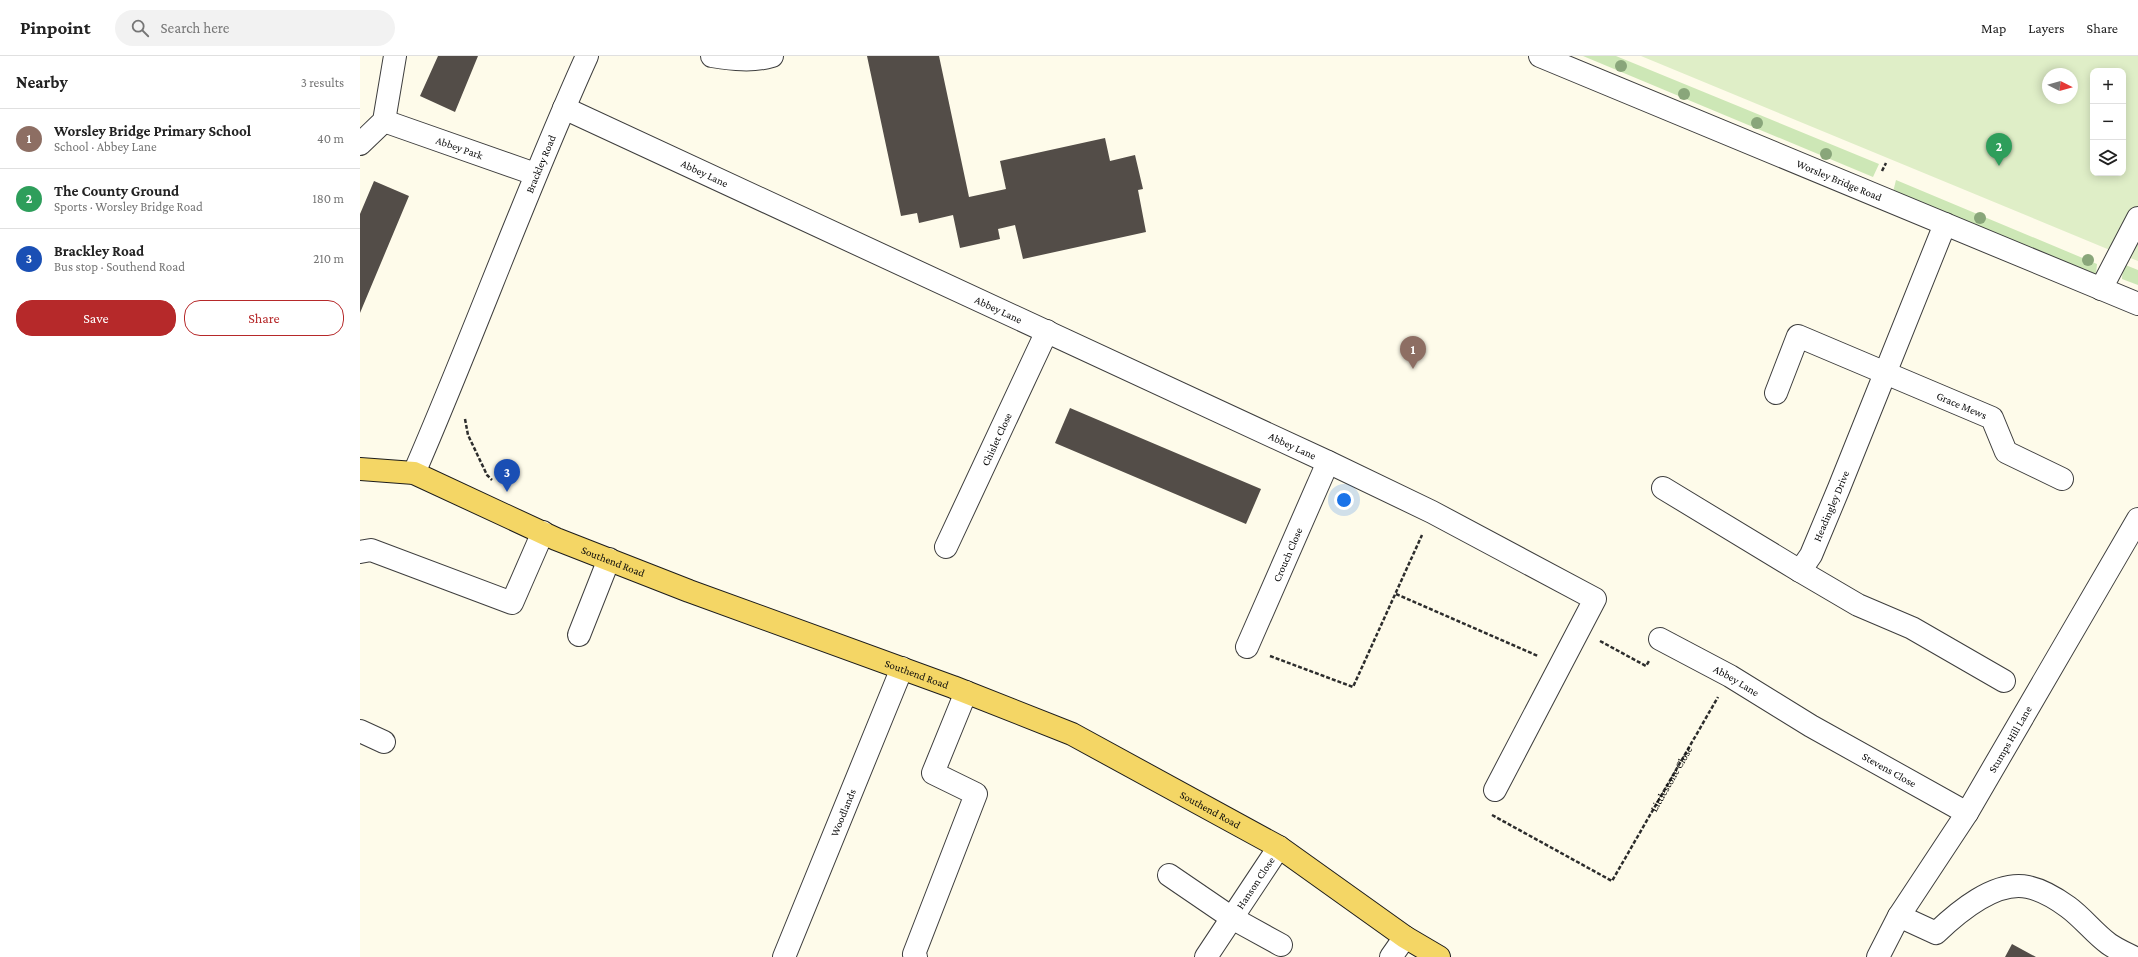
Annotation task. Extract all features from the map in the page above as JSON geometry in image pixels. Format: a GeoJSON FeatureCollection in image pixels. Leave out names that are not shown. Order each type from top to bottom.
{"type":"FeatureCollection","features":[{"type":"Feature","properties":{"kind":"main road","name":"Southend Road"},"geometry":{"type":"LineString","coordinates":[[360,469],[414,473],[543,532],[689,591],[902,668],[1072,734],[1279,847],[1405,937],[1439,957]]}},
{"type":"Feature","properties":{"kind":"street"},"geometry":{"type":"LineString","coordinates":[[360,144],[384,121],[395,56]]}},
{"type":"Feature","properties":{"kind":"street","name":"Brackley Road"},"geometry":{"type":"LineString","coordinates":[[414,473],[458,371],[535,174],[587,56]]}},
{"type":"Feature","properties":{"kind":"street"},"geometry":{"type":"LineString","coordinates":[[712,56],[736,60],[760,59],[772,56]]}},
{"type":"Feature","properties":{"kind":"street","name":"Worsley Bridge Road"},"geometry":{"type":"LineString","coordinates":[[1540,56],[2138,304]]}},
{"type":"Feature","properties":{"kind":"street","name":"Abbey Lane"},"geometry":{"type":"LineString","coordinates":[[564,108],[1047,331],[1432,512],[1595,599],[1580,629]]}},
{"type":"Feature","properties":{"kind":"street","name":"Abbey Park"},"geometry":{"type":"LineString","coordinates":[[384,121],[535,174]]}},
{"type":"Feature","properties":{"kind":"street"},"geometry":{"type":"LineString","coordinates":[[2101,289],[2138,218]]}},
{"type":"Feature","properties":{"kind":"street","name":"Headingley Drive"},"geometry":{"type":"LineString","coordinates":[[1800,571],[1811,555],[1839,488],[1945,224]]}},
{"type":"Feature","properties":{"kind":"street","name":"Chislet Close"},"geometry":{"type":"LineString","coordinates":[[946,547],[1047,331]]}},
{"type":"Feature","properties":{"kind":"street","name":"Grace Mews"},"geometry":{"type":"LineString","coordinates":[[1776,393],[1798,336],[1884,374],[1992,418],[2006,452],[2062,479]]}},
{"type":"Feature","properties":{"kind":"street","name":"Crouch Close"},"geometry":{"type":"LineString","coordinates":[[1248,647],[1328,462]]}},
{"type":"Feature","properties":{"kind":"street"},"geometry":{"type":"LineString","coordinates":[[1663,488],[1858,605],[1912,628],[2004,681]]}},
{"type":"Feature","properties":{"kind":"street","name":"Stumps Hill Lane"},"geometry":{"type":"LineString","coordinates":[[1878,957],[1899,916],[1967,813],[2138,519]]}},
{"type":"Feature","properties":{"kind":"street"},"geometry":{"type":"LineString","coordinates":[[360,552],[371,550],[512,603],[543,532]]}},
{"type":"Feature","properties":{"kind":"street"},"geometry":{"type":"LineString","coordinates":[[579,635],[609,559]]}},
{"type":"Feature","properties":{"kind":"street"},"geometry":{"type":"LineString","coordinates":[[1495,790],[1580,629]]}},
{"type":"Feature","properties":{"kind":"street","name":"Abbey Lane"},"geometry":{"type":"LineString","coordinates":[[1660,639],[1730,676],[1811,726]]}},
{"type":"Feature","properties":{"kind":"street","name":"Woodlands"},"geometry":{"type":"LineString","coordinates":[[784,957],[902,668]]}},
{"type":"Feature","properties":{"kind":"street"},"geometry":{"type":"LineString","coordinates":[[916,957],[914,954],[976,794],[932,773],[966,692]]}},
{"type":"Feature","properties":{"kind":"street","name":"Stevens Close"},"geometry":{"type":"LineString","coordinates":[[1811,726],[1967,813]]}},
{"type":"Feature","properties":{"kind":"street"},"geometry":{"type":"LineString","coordinates":[[360,731],[384,742]]}},
{"type":"Feature","properties":{"kind":"street","name":"Hanson Close"},"geometry":{"type":"LineString","coordinates":[[1206,957],[1279,847]]}},
{"type":"Feature","properties":{"kind":"street","name":"Hanson Close"},"geometry":{"type":"LineString","coordinates":[[1169,875],[1232,918],[1281,945]]}},
{"type":"Feature","properties":{"kind":"street"},"geometry":{"type":"LineString","coordinates":[[1899,916],[1936,933],[1962,908],[1995,891],[2010,887],[2027,886],[2047,894],[2069,908],[2110,944],[2133,957]]}},
{"type":"Feature","properties":{"kind":"street"},"geometry":{"type":"LineString","coordinates":[[1391,957],[1405,937]]}},
{"type":"Feature","properties":{"kind":"path"},"geometry":{"type":"LineString","coordinates":[[464,414],[468,435],[487,475],[497,486]]}},
{"type":"Feature","properties":{"kind":"path"},"geometry":{"type":"LineString","coordinates":[[1248,647],[1353,687],[1432,512]]}},
{"type":"Feature","properties":{"kind":"path"},"geometry":{"type":"LineString","coordinates":[[1396,594],[1560,666]]}},
{"type":"Feature","properties":{"kind":"path"},"geometry":{"type":"LineString","coordinates":[[1580,629],[1646,666],[1660,639]]}},
{"type":"Feature","properties":{"kind":"path","name":"Littlestone Close"},"geometry":{"type":"LineString","coordinates":[[1495,790],[1483,811],[1612,881],[1730,676]]}},
{"type":"Feature","properties":{"kind":"green space"},"geometry":{"type":"Polygon","coordinates":[[[1583,56],[1616,56],[1879,164],[1873,177],[1583,56]]]}},
{"type":"Feature","properties":{"kind":"green space"},"geometry":{"type":"Polygon","coordinates":[[[1641,56],[2138,56],[2138,261],[2105,248],[1641,56]]]}},
{"type":"Feature","properties":{"kind":"green space"},"geometry":{"type":"Polygon","coordinates":[[[1896,180],[2097,264],[2096,274],[1893,192],[1896,180]]]}},
{"type":"Feature","properties":{"kind":"green space"},"geometry":{"type":"Polygon","coordinates":[[[2123,264],[2138,270],[2138,285],[2122,279],[2123,264]]]}},
{"type":"Feature","properties":{"kind":"building"},"geometry":{"type":"Polygon","coordinates":[[[438,56],[478,56],[455,112],[420,96],[438,56]]]}},
{"type":"Feature","properties":{"kind":"building"},"geometry":{"type":"Polygon","coordinates":[[[867,56],[939,56],[969,197],[1006,189],[1000,161],[1105,138],[1110,161],[1135,155],[1143,189],[1138,190],[1146,232],[1023,259],[1015,225],[998,229],[1000,239],[960,248],[953,215],[919,223],[917,213],[901,216],[867,56]]]}},
{"type":"Feature","properties":{"kind":"building"},"geometry":{"type":"Polygon","coordinates":[[[374,181],[409,196],[360,313],[360,214],[374,181]]]}},
{"type":"Feature","properties":{"kind":"building"},"geometry":{"type":"Polygon","coordinates":[[[1070,408],[1261,489],[1246,524],[1055,443],[1070,408]]]}},
{"type":"Feature","properties":{"kind":"building"},"geometry":{"type":"Polygon","coordinates":[[[2012,944],[2036,957],[2005,957],[2012,944]]]}},
{"type":"Feature","properties":{"kind":"place","name":"The County Ground"},"geometry":{"type":"Point","coordinates":[1999,166]}},
{"type":"Feature","properties":{"kind":"place","name":"Worsley Bridge Primary School"},"geometry":{"type":"Point","coordinates":[1413,369]}},
{"type":"Feature","properties":{"kind":"place","name":"Brackley Road"},"geometry":{"type":"Point","coordinates":[507,492]}}]}
